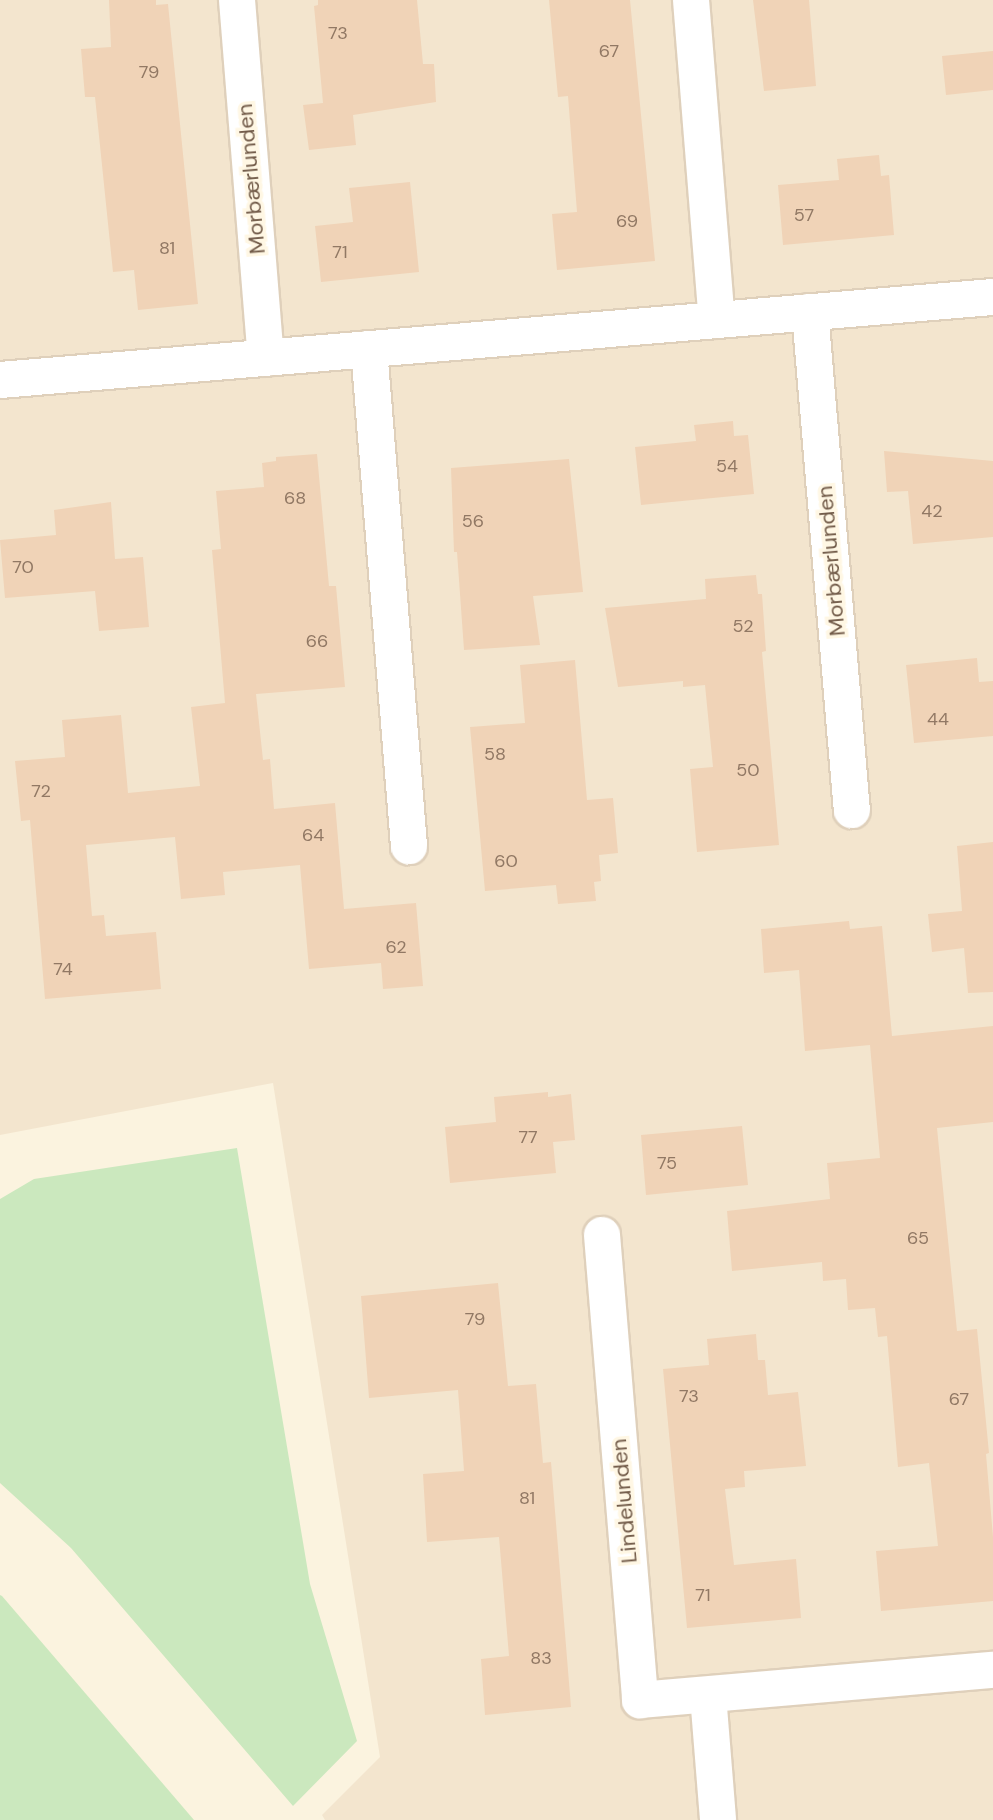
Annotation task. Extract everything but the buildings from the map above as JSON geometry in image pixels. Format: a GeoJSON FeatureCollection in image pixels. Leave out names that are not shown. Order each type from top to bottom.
{"type":"FeatureCollection","features":[{"type":"Feature","properties":{"kind":"street","name":"Morbærlunden"},"geometry":{"type":"LineString","coordinates":[[237,0],[266,358]]}},
{"type":"Feature","properties":{"kind":"street"},"geometry":{"type":"LineString","coordinates":[[691,0],[717,320]]}},
{"type":"Feature","properties":{"kind":"street"},"geometry":{"type":"LineString","coordinates":[[0,380],[993,297]]}},
{"type":"Feature","properties":{"kind":"street","name":"Morbærlunden"},"geometry":{"type":"LineString","coordinates":[[810,312],[852,810]]}},
{"type":"Feature","properties":{"kind":"street"},"geometry":{"type":"LineString","coordinates":[[369,349],[409,846]]}},
{"type":"Feature","properties":{"kind":"street","name":"Lindelunden"},"geometry":{"type":"LineString","coordinates":[[602,1235],[640,1700],[993,1670]]}},
{"type":"Feature","properties":{"kind":"street"},"geometry":{"type":"LineString","coordinates":[[708,1695],[718,1820]]}},
{"type":"Feature","properties":{"kind":"shaded area"},"geometry":{"type":"Polygon","coordinates":[[[0,0],[993,0],[993,1820],[325,1820],[322,1815],[380,1757],[273,1083],[0,1135],[0,0]]]}},
{"type":"Feature","properties":{"kind":"green space"},"geometry":{"type":"Polygon","coordinates":[[[237,1148],[310,1584],[357,1741],[293,1806],[71,1548],[0,1483],[0,1199],[34,1179],[237,1148]]]}},
{"type":"Feature","properties":{"kind":"green space"},"geometry":{"type":"Polygon","coordinates":[[[2,1596],[194,1820],[0,1820],[2,1596]]]}}]}
